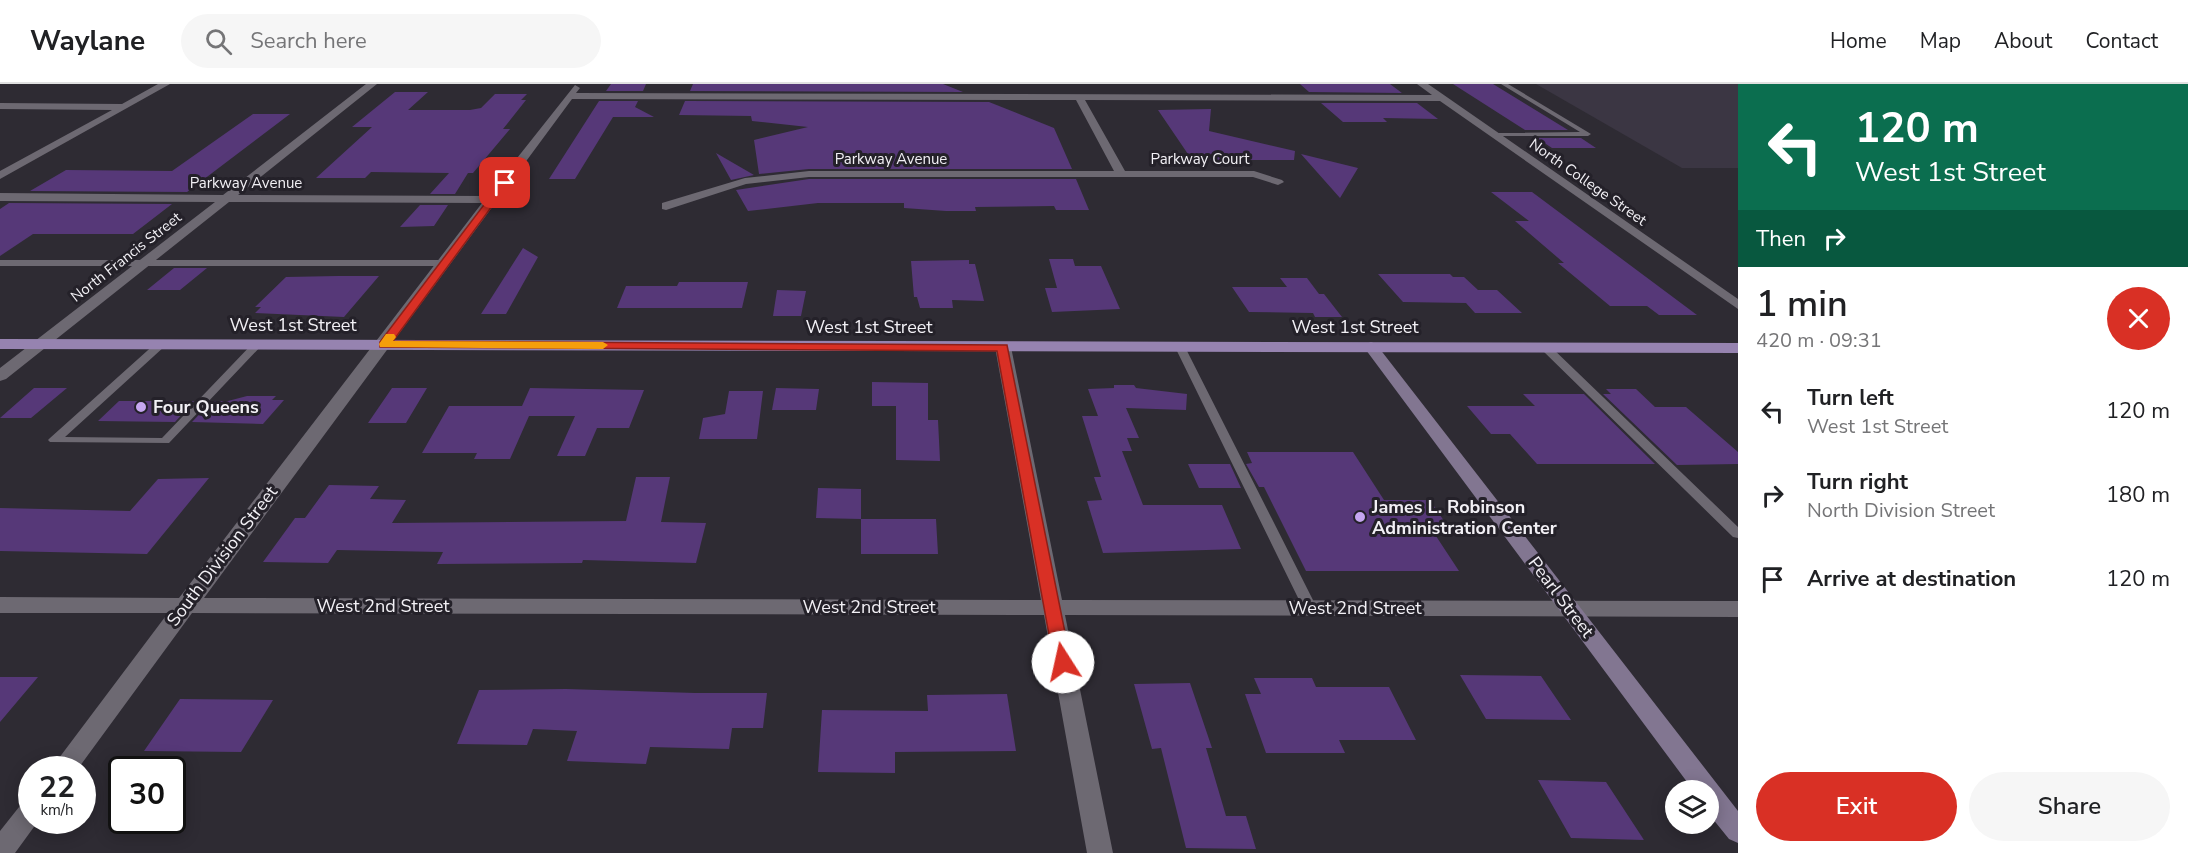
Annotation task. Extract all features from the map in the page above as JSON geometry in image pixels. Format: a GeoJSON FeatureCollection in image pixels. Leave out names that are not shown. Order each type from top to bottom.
{"type":"FeatureCollection","features":[{"type":"Feature","properties":{"kind":"main road","name":"West 1st Street"},"geometry":{"type":"LineString","coordinates":[[0,344],[1738,348]]}},
{"type":"Feature","properties":{"kind":"street"},"geometry":{"type":"LineString","coordinates":[[0,176],[165,84]]}},
{"type":"Feature","properties":{"kind":"street","name":"North Francis Street"},"geometry":{"type":"LineString","coordinates":[[0,376],[372,84]]}},
{"type":"Feature","properties":{"kind":"street","name":"South Division Street"},"geometry":{"type":"LineString","coordinates":[[72,756],[579,84]]}},
{"type":"Feature","properties":{"kind":"street","name":"North College Street"},"geometry":{"type":"LineString","coordinates":[[1422,84],[1738,304]]}},
{"type":"Feature","properties":{"kind":"street"},"geometry":{"type":"LineString","coordinates":[[569,96],[1441,98]]}},
{"type":"Feature","properties":{"kind":"street"},"geometry":{"type":"LineString","coordinates":[[1079,97],[1121,174]]}},
{"type":"Feature","properties":{"kind":"street"},"geometry":{"type":"LineString","coordinates":[[0,106],[124,106]]}},
{"type":"Feature","properties":{"kind":"street","name":"Parkway Avenue"},"geometry":{"type":"LineString","coordinates":[[666,206],[724,187],[786,175],[1121,174]]}},
{"type":"Feature","properties":{"kind":"street","name":"Parkway Court"},"geometry":{"type":"LineString","coordinates":[[1121,174],[1254,174],[1278,182]]}},
{"type":"Feature","properties":{"kind":"street","name":"Parkway Avenue"},"geometry":{"type":"LineString","coordinates":[[0,197],[492,200]]}},
{"type":"Feature","properties":{"kind":"street"},"geometry":{"type":"LineString","coordinates":[[1003,347],[1100,853]]}},
{"type":"Feature","properties":{"kind":"street","name":"Pearl Street"},"geometry":{"type":"LineString","coordinates":[[1371,347],[1700,780]]}},
{"type":"Feature","properties":{"kind":"street","name":"West 2nd Street"},"geometry":{"type":"LineString","coordinates":[[0,605],[1738,609]]}},
{"type":"Feature","properties":{"kind":"street","name":"Pearl Street"},"geometry":{"type":"LineString","coordinates":[[1719,806],[1738,831]]}},
{"type":"Feature","properties":{"kind":"street"},"geometry":{"type":"LineString","coordinates":[[5,839],[18,825]]}},
{"type":"Feature","properties":{"kind":"lane"},"geometry":{"type":"LineString","coordinates":[[1495,135],[1588,134],[1504,84]]}},
{"type":"Feature","properties":{"kind":"lane"},"geometry":{"type":"LineString","coordinates":[[0,264],[445,263]]}},
{"type":"Feature","properties":{"kind":"lane"},"geometry":{"type":"LineString","coordinates":[[161,344],[54,440],[165,441],[258,344]]}},
{"type":"Feature","properties":{"kind":"lane"},"geometry":{"type":"LineString","coordinates":[[1180,347],[1310,608]]}},
{"type":"Feature","properties":{"kind":"lane"},"geometry":{"type":"LineString","coordinates":[[1545,347],[1738,534]]}},
{"type":"Feature","properties":{"kind":"shaded area"},"geometry":{"type":"Polygon","coordinates":[[[1536,84],[1738,84],[1738,168],[1682,168],[1536,84]]]}},
{"type":"Feature","properties":{"kind":"building"},"geometry":{"type":"Polygon","coordinates":[[[611,84],[646,84],[643,91],[606,91],[611,84]]]}},
{"type":"Feature","properties":{"kind":"building"},"geometry":{"type":"Polygon","coordinates":[[[693,84],[943,84],[963,92],[690,91],[693,84]]]}},
{"type":"Feature","properties":{"kind":"building"},"geometry":{"type":"Polygon","coordinates":[[[1300,84],[1390,84],[1402,93],[1309,92],[1300,84]]]}},
{"type":"Feature","properties":{"kind":"building"},"geometry":{"type":"Polygon","coordinates":[[[1453,84],[1493,84],[1568,130],[1525,130],[1453,84]]]}},
{"type":"Feature","properties":{"kind":"building"},"geometry":{"type":"Polygon","coordinates":[[[395,92],[428,92],[408,110],[470,110],[481,108],[495,94],[527,94],[521,100],[526,100],[503,129],[510,129],[473,173],[468,173],[455,194],[430,194],[449,173],[371,172],[365,178],[316,178],[372,127],[352,127],[395,92]]]}},
{"type":"Feature","properties":{"kind":"building"},"geometry":{"type":"Polygon","coordinates":[[[599,101],[638,101],[635,107],[654,117],[613,117],[575,179],[549,179],[599,101]]]}},
{"type":"Feature","properties":{"kind":"building"},"geometry":{"type":"Polygon","coordinates":[[[685,101],[989,102],[1054,128],[1072,169],[809,169],[759,174],[754,140],[808,127],[752,121],[751,116],[679,115],[685,101]]]}},
{"type":"Feature","properties":{"kind":"building"},"geometry":{"type":"Polygon","coordinates":[[[1321,103],[1417,103],[1438,119],[1383,118],[1387,122],[1343,122],[1321,103]]]}},
{"type":"Feature","properties":{"kind":"building"},"geometry":{"type":"Polygon","coordinates":[[[1211,109],[1209,131],[1295,151],[1294,160],[1192,160],[1158,110],[1211,109]]]}},
{"type":"Feature","properties":{"kind":"building"},"geometry":{"type":"Polygon","coordinates":[[[253,114],[290,114],[187,192],[30,191],[66,170],[172,171],[253,114]]]}},
{"type":"Feature","properties":{"kind":"building"},"geometry":{"type":"Polygon","coordinates":[[[1537,138],[1581,138],[1596,148],[1552,148],[1537,138]]]}},
{"type":"Feature","properties":{"kind":"building"},"geometry":{"type":"Polygon","coordinates":[[[716,153],[754,175],[731,180],[716,153]]]}},
{"type":"Feature","properties":{"kind":"building"},"geometry":{"type":"Polygon","coordinates":[[[1301,154],[1358,168],[1340,198],[1301,154]]]}},
{"type":"Feature","properties":{"kind":"building"},"geometry":{"type":"Polygon","coordinates":[[[809,179],[1076,179],[1089,210],[1056,210],[1054,206],[975,207],[976,211],[946,211],[904,208],[904,203],[818,203],[748,211],[736,190],[809,179]]]}},
{"type":"Feature","properties":{"kind":"building"},"geometry":{"type":"Polygon","coordinates":[[[1491,192],[1532,192],[1697,315],[1659,315],[1647,306],[1610,306],[1558,263],[1564,263],[1515,221],[1529,221],[1491,192]]]}},
{"type":"Feature","properties":{"kind":"building"},"geometry":{"type":"Polygon","coordinates":[[[9,203],[172,204],[133,234],[33,234],[0,256],[0,209],[9,203]]]}},
{"type":"Feature","properties":{"kind":"building"},"geometry":{"type":"Polygon","coordinates":[[[420,205],[448,205],[434,226],[400,227],[420,205]]]}},
{"type":"Feature","properties":{"kind":"building"},"geometry":{"type":"Polygon","coordinates":[[[523,248],[538,257],[506,314],[481,314],[523,248]]]}},
{"type":"Feature","properties":{"kind":"building"},"geometry":{"type":"Polygon","coordinates":[[[1049,259],[1073,259],[1075,266],[1101,266],[1120,309],[1052,312],[1045,288],[1057,288],[1049,259]]]}},
{"type":"Feature","properties":{"kind":"building"},"geometry":{"type":"Polygon","coordinates":[[[969,260],[969,264],[975,264],[984,301],[952,300],[953,308],[920,308],[917,297],[914,297],[911,261],[969,260]]]}},
{"type":"Feature","properties":{"kind":"building"},"geometry":{"type":"Polygon","coordinates":[[[174,268],[207,268],[180,290],[147,290],[174,268]]]}},
{"type":"Feature","properties":{"kind":"building"},"geometry":{"type":"Polygon","coordinates":[[[1378,274],[1450,274],[1453,277],[1464,277],[1478,290],[1497,290],[1522,313],[1475,313],[1466,303],[1403,302],[1378,274]]]}},
{"type":"Feature","properties":{"kind":"building"},"geometry":{"type":"Polygon","coordinates":[[[379,276],[344,317],[255,313],[261,307],[255,307],[286,277],[379,276]]]}},
{"type":"Feature","properties":{"kind":"building"},"geometry":{"type":"Polygon","coordinates":[[[1280,278],[1307,278],[1319,294],[1324,294],[1342,317],[1315,317],[1313,313],[1249,312],[1232,287],[1287,287],[1280,278]]]}},
{"type":"Feature","properties":{"kind":"building"},"geometry":{"type":"Polygon","coordinates":[[[679,282],[748,282],[742,308],[617,308],[626,286],[677,286],[679,282]]]}},
{"type":"Feature","properties":{"kind":"building"},"geometry":{"type":"Polygon","coordinates":[[[777,290],[806,291],[801,316],[773,316],[777,290]]]}},
{"type":"Feature","properties":{"kind":"building"},"geometry":{"type":"Polygon","coordinates":[[[872,382],[928,383],[928,420],[938,420],[940,461],[896,460],[896,406],[872,406],[872,382]]]}},
{"type":"Feature","properties":{"kind":"building"},"geometry":{"type":"Polygon","coordinates":[[[1114,385],[1134,385],[1136,388],[1187,394],[1186,410],[1126,408],[1139,438],[1127,438],[1132,451],[1122,451],[1143,505],[1222,505],[1241,549],[1103,553],[1087,501],[1102,500],[1094,477],[1101,477],[1082,416],[1098,416],[1088,389],[1114,388],[1114,385]]]}},
{"type":"Feature","properties":{"kind":"building"},"geometry":{"type":"Polygon","coordinates":[[[34,388],[67,388],[31,418],[0,418],[34,388]]]}},
{"type":"Feature","properties":{"kind":"building"},"geometry":{"type":"Polygon","coordinates":[[[392,388],[427,388],[406,423],[368,423],[392,388]]]}},
{"type":"Feature","properties":{"kind":"building"},"geometry":{"type":"Polygon","coordinates":[[[530,388],[644,390],[629,428],[597,428],[585,456],[557,456],[575,416],[529,416],[510,459],[474,459],[477,453],[422,453],[449,406],[522,406],[530,388]]]}},
{"type":"Feature","properties":{"kind":"building"},"geometry":{"type":"Polygon","coordinates":[[[776,388],[819,389],[816,410],[772,410],[776,388]]]}},
{"type":"Feature","properties":{"kind":"building"},"geometry":{"type":"Polygon","coordinates":[[[1606,389],[1636,389],[1655,407],[1686,407],[1738,452],[1738,464],[1677,465],[1603,394],[1611,394],[1606,389]]]}},
{"type":"Feature","properties":{"kind":"building"},"geometry":{"type":"Polygon","coordinates":[[[729,391],[763,391],[757,439],[699,439],[703,418],[725,414],[729,391]]]}},
{"type":"Feature","properties":{"kind":"building"},"geometry":{"type":"Polygon","coordinates":[[[1523,394],[1584,394],[1655,464],[1537,464],[1510,434],[1491,434],[1467,406],[1535,406],[1523,394]]]}},
{"type":"Feature","properties":{"kind":"building"},"geometry":{"type":"Polygon","coordinates":[[[247,396],[276,396],[272,400],[284,400],[263,424],[192,422],[212,401],[228,401],[247,396]]]}},
{"type":"Feature","properties":{"kind":"building","name":"Four Queens"},"geometry":{"type":"Polygon","coordinates":[[[119,401],[194,401],[175,422],[98,421],[119,401]]]}},
{"type":"Feature","properties":{"kind":"building","name":"James L. Robinson Administration Center"},"geometry":{"type":"Polygon","coordinates":[[[1247,452],[1353,452],[1384,500],[1430,500],[1452,533],[1434,533],[1459,571],[1306,571],[1264,487],[1259,487],[1246,464],[1252,463],[1247,452]]]}},
{"type":"Feature","properties":{"kind":"building"},"geometry":{"type":"Polygon","coordinates":[[[1188,464],[1230,464],[1241,488],[1199,488],[1188,464]]]}},
{"type":"Feature","properties":{"kind":"building"},"geometry":{"type":"Polygon","coordinates":[[[636,477],[670,477],[661,522],[706,523],[696,563],[583,560],[582,563],[437,564],[443,552],[337,550],[328,563],[263,562],[295,518],[305,518],[329,485],[379,486],[370,499],[406,500],[392,523],[626,521],[636,477]]]}},
{"type":"Feature","properties":{"kind":"building"},"geometry":{"type":"Polygon","coordinates":[[[209,478],[147,554],[0,551],[0,508],[130,511],[158,479],[209,478]]]}},
{"type":"Feature","properties":{"kind":"building"},"geometry":{"type":"Polygon","coordinates":[[[818,488],[861,489],[861,519],[816,518],[818,488]]]}},
{"type":"Feature","properties":{"kind":"building"},"geometry":{"type":"Polygon","coordinates":[[[861,519],[936,519],[938,554],[861,554],[861,519]]]}},
{"type":"Feature","properties":{"kind":"building"},"geometry":{"type":"Polygon","coordinates":[[[1460,675],[1541,676],[1571,720],[1486,719],[1460,675]]]}},
{"type":"Feature","properties":{"kind":"building"},"geometry":{"type":"Polygon","coordinates":[[[0,677],[38,677],[0,722],[0,677]]]}},
{"type":"Feature","properties":{"kind":"building"},"geometry":{"type":"Polygon","coordinates":[[[1254,678],[1312,678],[1316,687],[1389,687],[1416,740],[1339,740],[1345,753],[1266,753],[1245,694],[1261,694],[1254,678]]]}},
{"type":"Feature","properties":{"kind":"building"},"geometry":{"type":"Polygon","coordinates":[[[1190,683],[1212,748],[1206,748],[1226,816],[1246,816],[1256,849],[1186,848],[1161,748],[1152,749],[1134,684],[1190,683]]]}},
{"type":"Feature","properties":{"kind":"building"},"geometry":{"type":"Polygon","coordinates":[[[566,689],[767,693],[763,728],[732,728],[729,749],[650,747],[646,764],[567,761],[577,731],[533,729],[527,745],[457,744],[479,690],[566,689]]]}},
{"type":"Feature","properties":{"kind":"building"},"geometry":{"type":"Polygon","coordinates":[[[1007,694],[1016,751],[895,752],[895,773],[818,772],[822,710],[928,711],[927,695],[1007,694]]]}},
{"type":"Feature","properties":{"kind":"building"},"geometry":{"type":"Polygon","coordinates":[[[180,699],[273,700],[241,752],[144,751],[180,699]]]}},
{"type":"Feature","properties":{"kind":"building"},"geometry":{"type":"Polygon","coordinates":[[[1538,780],[1606,782],[1644,840],[1571,838],[1538,780]]]}},
{"type":"Feature","properties":{"kind":"slow traffic"},"geometry":{"type":"LineString","coordinates":[[390,337],[384,344],[603,345]]}},
{"type":"Feature","properties":{"kind":"place","name":"Four Queens"},"geometry":{"type":"Point","coordinates":[141,407]}},
{"type":"Feature","properties":{"kind":"place","name":"James L. Robinson Administration Center"},"geometry":{"type":"Point","coordinates":[1360,517]}},
{"type":"Feature","properties":{"kind":"route"},"geometry":{"type":"LineString","coordinates":[[505,183],[384,344],[1003,347],[1063,662]]}}]}
